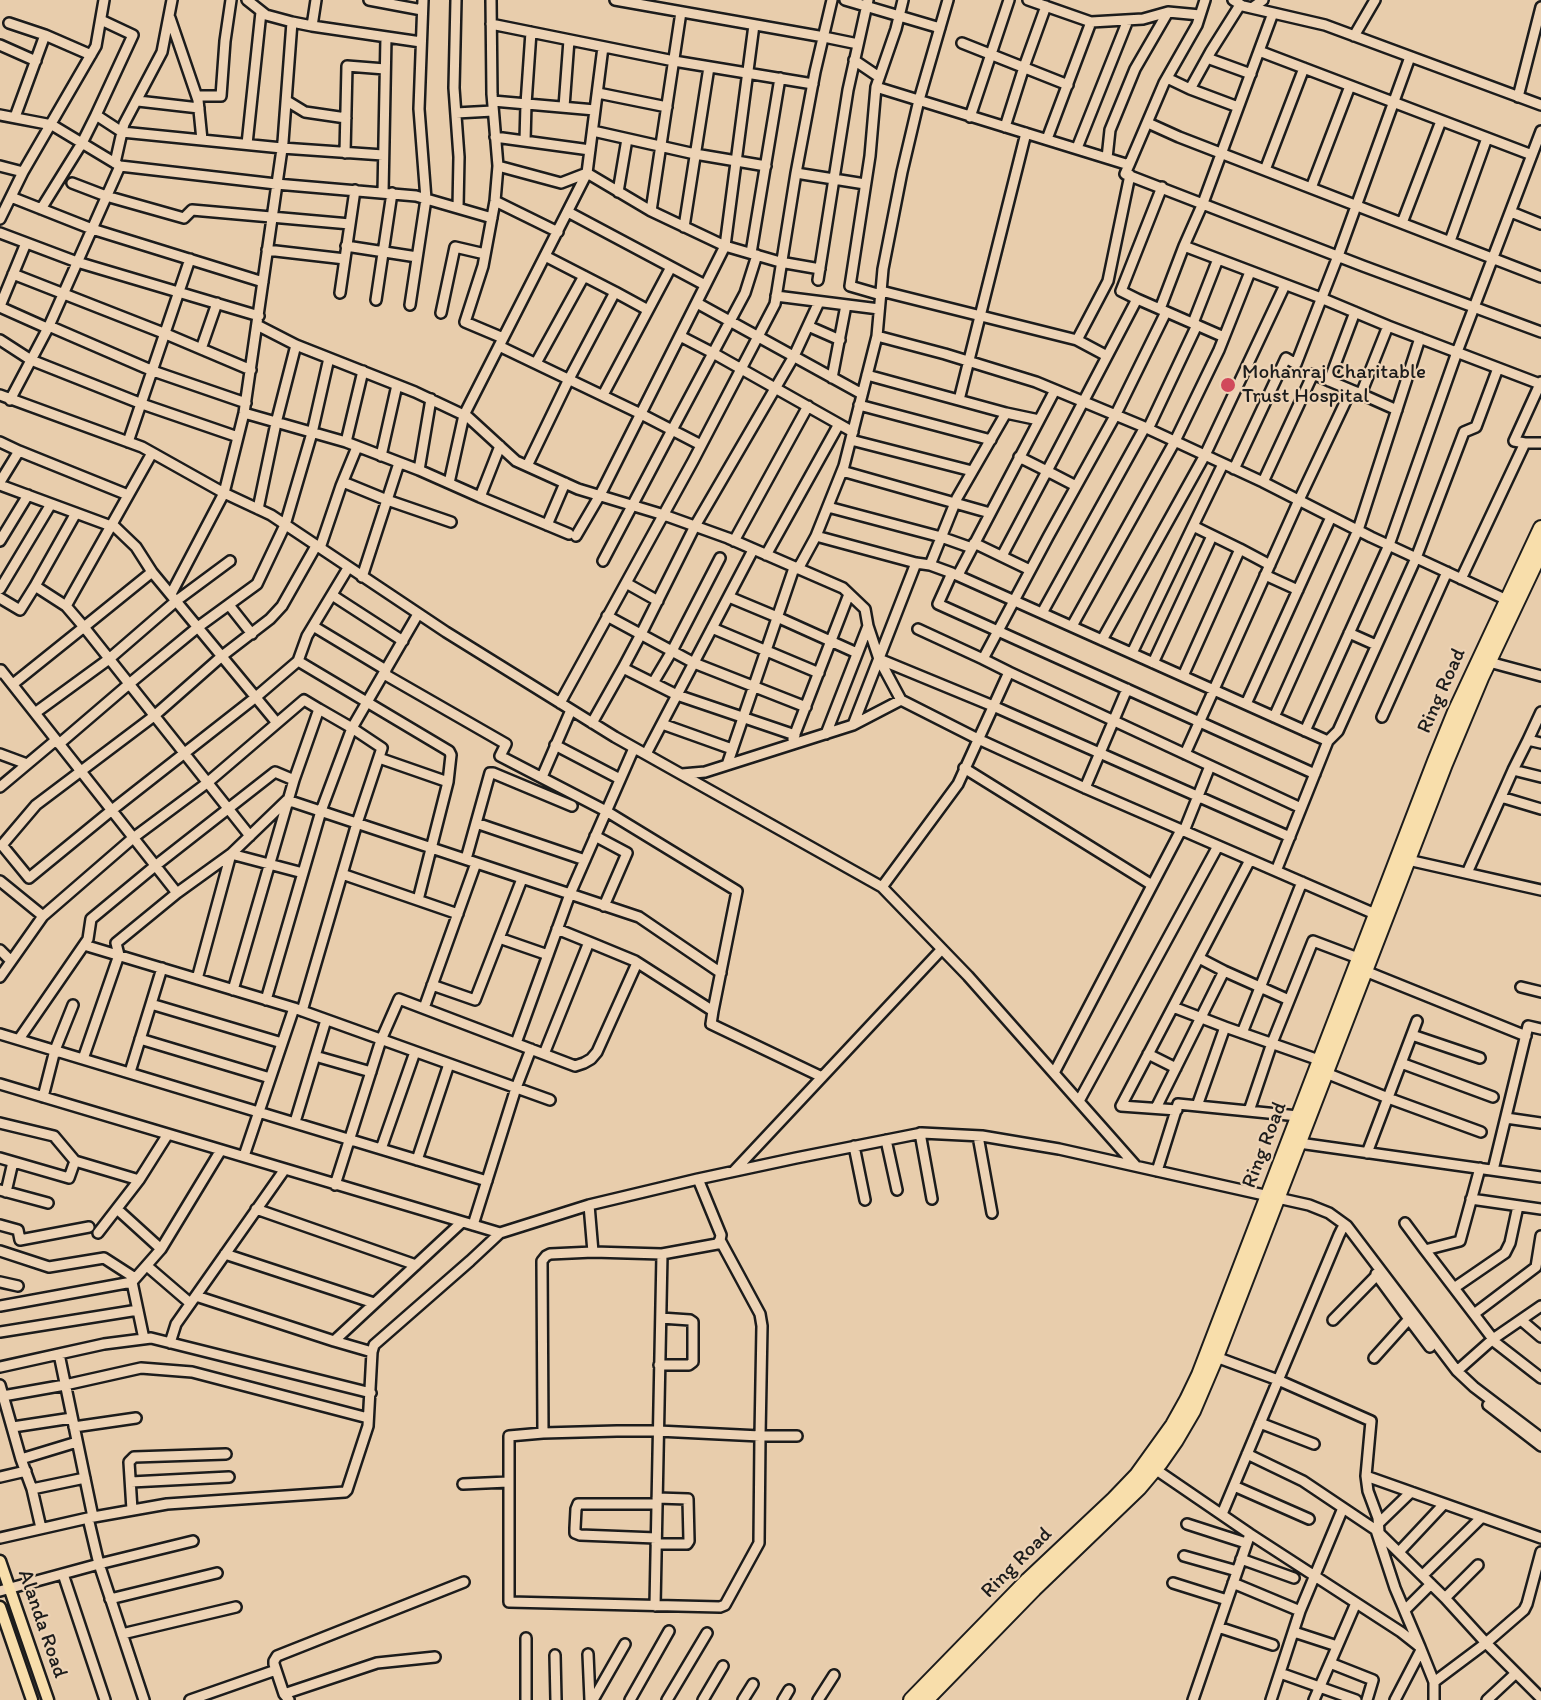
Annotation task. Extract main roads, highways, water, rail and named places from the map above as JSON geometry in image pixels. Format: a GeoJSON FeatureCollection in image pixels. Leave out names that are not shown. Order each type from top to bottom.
{"type":"FeatureCollection","features":[{"type":"Feature","properties":{"kind":"highway","name":"Ring Road"},"geometry":{"type":"LineString","coordinates":[[926,1700],[1034,1589],[1114,1513],[1155,1469],[1193,1411],[1216,1357],[1298,1116],[1375,914],[1455,712],[1507,600],[1532,569],[1541,528]]}},
{"type":"Feature","properties":{"kind":"highway","name":"Ring Road"},"geometry":{"type":"LineString","coordinates":[[911,1700],[1028,1580],[1114,1500],[1137,1475],[1173,1425],[1199,1375],[1272,1197],[1299,1143],[1445,764],[1541,551]]}},
{"type":"Feature","properties":{"kind":"main road","name":"Alanda Road"},"geometry":{"type":"LineString","coordinates":[[0,1561],[5,1590],[48,1700]]}},
{"type":"Feature","properties":{"kind":"main road","name":"Alanda Road"},"geometry":{"type":"LineString","coordinates":[[0,1607],[32,1700]]}},
{"type":"Feature","properties":{"kind":"place","name":"Mohanraj Charitable Trust Hospital"},"geometry":{"type":"Point","coordinates":[1228,385]}}]}
